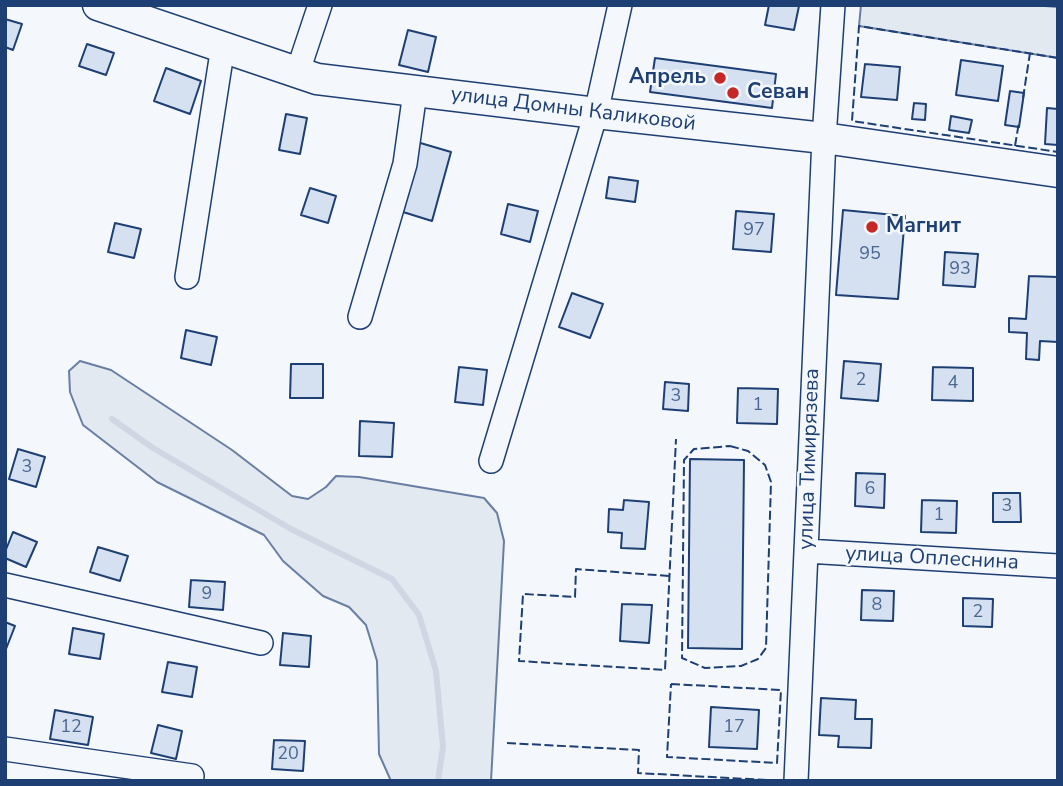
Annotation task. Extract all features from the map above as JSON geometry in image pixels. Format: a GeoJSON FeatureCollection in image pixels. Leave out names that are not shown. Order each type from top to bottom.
{"type":"FeatureCollection","features":[{"type":"Feature","properties":{"kind":"main road","name":"улица Домны Каликовой"},"geometry":{"type":"LineString","coordinates":[[98,5],[317,79],[824,138],[1058,172]]}},
{"type":"Feature","properties":{"kind":"street"},"geometry":{"type":"LineString","coordinates":[[298,71],[320,5]]}},
{"type":"Feature","properties":{"kind":"street"},"geometry":{"type":"LineString","coordinates":[[491,461],[596,113],[620,5]]}},
{"type":"Feature","properties":{"kind":"street","name":"улица Тимирязева"},"geometry":{"type":"LineString","coordinates":[[796,781],[824,138],[833,5]]}},
{"type":"Feature","properties":{"kind":"street"},"geometry":{"type":"LineString","coordinates":[[187,277],[223,46]]}},
{"type":"Feature","properties":{"kind":"street"},"geometry":{"type":"LineString","coordinates":[[360,317],[405,164],[415,92]]}},
{"type":"Feature","properties":{"kind":"street","name":"улица Оплеснина"},"geometry":{"type":"LineString","coordinates":[[806,551],[1058,566]]}},
{"type":"Feature","properties":{"kind":"street"},"geometry":{"type":"LineString","coordinates":[[5,585],[261,643]]}},
{"type":"Feature","properties":{"kind":"street"},"geometry":{"type":"LineString","coordinates":[[5,749],[192,776]]}},
{"type":"Feature","properties":{"kind":"shaded area"},"geometry":{"type":"Polygon","coordinates":[[[861,5],[1058,7],[1058,58],[859,26],[861,5]]]}},
{"type":"Feature","properties":{"kind":"shaded area"},"geometry":{"type":"Polygon","coordinates":[[[80,361],[111,370],[232,450],[292,496],[308,499],[326,487],[336,476],[359,477],[484,498],[497,513],[504,541],[491,781],[391,781],[379,754],[377,661],[366,625],[349,607],[323,596],[283,561],[264,535],[157,482],[83,425],[70,392],[69,371],[80,361]]]}},
{"type":"Feature","properties":{"kind":"building"},"geometry":{"type":"Polygon","coordinates":[[[769,5],[799,6],[794,30],[765,25],[769,5]]]}},
{"type":"Feature","properties":{"kind":"building"},"geometry":{"type":"Polygon","coordinates":[[[5,19],[22,24],[13,50],[5,47],[5,19]]]}},
{"type":"Feature","properties":{"kind":"building"},"geometry":{"type":"Polygon","coordinates":[[[408,30],[436,37],[428,72],[399,65],[408,30]]]}},
{"type":"Feature","properties":{"kind":"building"},"geometry":{"type":"Polygon","coordinates":[[[87,44],[114,53],[106,75],[79,66],[87,44]]]}},
{"type":"Feature","properties":{"kind":"building"},"geometry":{"type":"Polygon","coordinates":[[[655,58],[776,74],[772,108],[650,92],[655,58]]]}},
{"type":"Feature","properties":{"kind":"building"},"geometry":{"type":"Polygon","coordinates":[[[961,60],[1003,66],[998,101],[956,95],[961,60]]]}},
{"type":"Feature","properties":{"kind":"building"},"geometry":{"type":"Polygon","coordinates":[[[865,64],[900,67],[897,100],[861,97],[865,64]]]}},
{"type":"Feature","properties":{"kind":"building"},"geometry":{"type":"Polygon","coordinates":[[[166,68],[201,81],[190,114],[154,101],[166,68]]]}},
{"type":"Feature","properties":{"kind":"building"},"geometry":{"type":"Polygon","coordinates":[[[1010,91],[1024,93],[1019,127],[1005,125],[1010,91]]]}},
{"type":"Feature","properties":{"kind":"building"},"geometry":{"type":"Polygon","coordinates":[[[914,103],[926,104],[925,120],[912,119],[914,103]]]}},
{"type":"Feature","properties":{"kind":"building"},"geometry":{"type":"Polygon","coordinates":[[[1047,108],[1058,109],[1058,145],[1045,144],[1047,108]]]}},
{"type":"Feature","properties":{"kind":"building"},"geometry":{"type":"Polygon","coordinates":[[[286,114],[307,118],[300,154],[279,150],[286,114]]]}},
{"type":"Feature","properties":{"kind":"building"},"geometry":{"type":"Polygon","coordinates":[[[951,116],[972,120],[969,133],[949,130],[951,116]]]}},
{"type":"Feature","properties":{"kind":"building"},"geometry":{"type":"Polygon","coordinates":[[[417,142],[451,152],[432,221],[403,212],[409,190],[404,189],[417,142]]]}},
{"type":"Feature","properties":{"kind":"building"},"geometry":{"type":"Polygon","coordinates":[[[609,177],[638,181],[635,202],[606,198],[609,177]]]}},
{"type":"Feature","properties":{"kind":"building"},"geometry":{"type":"Polygon","coordinates":[[[310,188],[336,196],[328,223],[301,215],[310,188]]]}},
{"type":"Feature","properties":{"kind":"building"},"geometry":{"type":"Polygon","coordinates":[[[508,204],[538,211],[530,242],[501,234],[508,204]]]}},
{"type":"Feature","properties":{"kind":"building"},"geometry":{"type":"Polygon","coordinates":[[[843,210],[905,216],[898,299],[836,295],[843,210]]]}},
{"type":"Feature","properties":{"kind":"building"},"geometry":{"type":"Polygon","coordinates":[[[736,211],[774,214],[771,252],[733,249],[736,211]]]}},
{"type":"Feature","properties":{"kind":"building"},"geometry":{"type":"Polygon","coordinates":[[[115,223],[141,229],[134,258],[108,252],[115,223]]]}},
{"type":"Feature","properties":{"kind":"building"},"geometry":{"type":"Polygon","coordinates":[[[945,252],[978,254],[975,287],[943,285],[945,252]]]}},
{"type":"Feature","properties":{"kind":"building"},"geometry":{"type":"Polygon","coordinates":[[[1029,276],[1058,277],[1058,342],[1040,341],[1039,360],[1026,359],[1027,333],[1009,332],[1009,318],[1026,319],[1029,276]]]}},
{"type":"Feature","properties":{"kind":"building"},"geometry":{"type":"Polygon","coordinates":[[[572,293],[603,304],[590,338],[559,327],[572,293]]]}},
{"type":"Feature","properties":{"kind":"building"},"geometry":{"type":"Polygon","coordinates":[[[186,330],[217,337],[211,365],[181,358],[186,330]]]}},
{"type":"Feature","properties":{"kind":"building"},"geometry":{"type":"Polygon","coordinates":[[[844,361],[881,364],[878,401],[841,398],[844,361]]]}},
{"type":"Feature","properties":{"kind":"building"},"geometry":{"type":"Polygon","coordinates":[[[291,364],[323,364],[323,398],[290,398],[291,364]]]}},
{"type":"Feature","properties":{"kind":"building"},"geometry":{"type":"Polygon","coordinates":[[[459,367],[487,370],[483,405],[455,402],[459,367]]]}},
{"type":"Feature","properties":{"kind":"building"},"geometry":{"type":"Polygon","coordinates":[[[933,367],[973,368],[973,401],[932,400],[933,367]]]}},
{"type":"Feature","properties":{"kind":"building"},"geometry":{"type":"Polygon","coordinates":[[[665,382],[689,384],[688,411],[663,409],[665,382]]]}},
{"type":"Feature","properties":{"kind":"building"},"geometry":{"type":"Polygon","coordinates":[[[738,388],[778,389],[777,424],[737,423],[738,388]]]}},
{"type":"Feature","properties":{"kind":"building"},"geometry":{"type":"Polygon","coordinates":[[[360,421],[394,423],[392,457],[359,456],[360,421]]]}},
{"type":"Feature","properties":{"kind":"building"},"geometry":{"type":"Polygon","coordinates":[[[18,449],[45,457],[36,487],[9,479],[18,449]]]}},
{"type":"Feature","properties":{"kind":"building"},"geometry":{"type":"Polygon","coordinates":[[[690,459],[744,460],[742,649],[688,648],[690,459]]]}},
{"type":"Feature","properties":{"kind":"building"},"geometry":{"type":"Polygon","coordinates":[[[856,473],[885,474],[884,508],[855,506],[856,473]]]}},
{"type":"Feature","properties":{"kind":"building"},"geometry":{"type":"Polygon","coordinates":[[[993,493],[1020,493],[1021,522],[993,522],[993,493]]]}},
{"type":"Feature","properties":{"kind":"building"},"geometry":{"type":"Polygon","coordinates":[[[624,500],[649,502],[645,549],[621,548],[622,533],[608,532],[609,509],[623,510],[624,500]]]}},
{"type":"Feature","properties":{"kind":"building"},"geometry":{"type":"Polygon","coordinates":[[[922,500],[957,501],[956,533],[921,532],[922,500]]]}},
{"type":"Feature","properties":{"kind":"building"},"geometry":{"type":"Polygon","coordinates":[[[13,532],[37,542],[26,567],[5,558],[13,532]]]}},
{"type":"Feature","properties":{"kind":"building"},"geometry":{"type":"Polygon","coordinates":[[[98,547],[128,556],[120,581],[90,572],[98,547]]]}},
{"type":"Feature","properties":{"kind":"building"},"geometry":{"type":"Polygon","coordinates":[[[191,580],[225,582],[223,610],[189,607],[191,580]]]}},
{"type":"Feature","properties":{"kind":"building"},"geometry":{"type":"Polygon","coordinates":[[[862,590],[894,591],[893,621],[861,620],[862,590]]]}},
{"type":"Feature","properties":{"kind":"building"},"geometry":{"type":"Polygon","coordinates":[[[963,598],[993,599],[992,627],[963,626],[963,598]]]}},
{"type":"Feature","properties":{"kind":"building"},"geometry":{"type":"Polygon","coordinates":[[[622,604],[652,605],[649,643],[620,641],[622,604]]]}},
{"type":"Feature","properties":{"kind":"building"},"geometry":{"type":"Polygon","coordinates":[[[5,622],[15,626],[6,649],[5,649],[5,622]]]}},
{"type":"Feature","properties":{"kind":"building"},"geometry":{"type":"Polygon","coordinates":[[[73,628],[104,634],[100,659],[69,654],[73,628]]]}},
{"type":"Feature","properties":{"kind":"building"},"geometry":{"type":"Polygon","coordinates":[[[283,633],[311,636],[309,667],[280,665],[283,633]]]}},
{"type":"Feature","properties":{"kind":"building"},"geometry":{"type":"Polygon","coordinates":[[[168,662],[197,667],[192,697],[162,692],[168,662]]]}},
{"type":"Feature","properties":{"kind":"building"},"geometry":{"type":"Polygon","coordinates":[[[821,698],[856,700],[855,719],[872,719],[871,748],[838,747],[839,736],[819,735],[821,698]]]}},
{"type":"Feature","properties":{"kind":"building"},"geometry":{"type":"Polygon","coordinates":[[[711,707],[759,710],[757,749],[709,747],[711,707]]]}},
{"type":"Feature","properties":{"kind":"building"},"geometry":{"type":"Polygon","coordinates":[[[55,710],[93,717],[88,745],[50,739],[55,710]]]}},
{"type":"Feature","properties":{"kind":"building"},"geometry":{"type":"Polygon","coordinates":[[[158,725],[182,731],[176,759],[151,753],[158,725]]]}},
{"type":"Feature","properties":{"kind":"building"},"geometry":{"type":"Polygon","coordinates":[[[274,740],[305,741],[303,771],[272,769],[274,740]]]}},
{"type":"Feature","properties":{"kind":"waterway"},"geometry":{"type":"LineString","coordinates":[[112,419],[153,448],[291,529],[392,579],[419,615],[436,671],[443,747],[438,781]]}},
{"type":"Feature","properties":{"kind":"fence"},"geometry":{"type":"LineString","coordinates":[[1058,58],[859,26],[852,121],[1058,152]]}},
{"type":"Feature","properties":{"kind":"fence"},"geometry":{"type":"LineString","coordinates":[[1023,98],[1030,53]]}},
{"type":"Feature","properties":{"kind":"fence"},"geometry":{"type":"LineString","coordinates":[[1015,146],[1019,122]]}},
{"type":"Feature","properties":{"kind":"fence"},"geometry":{"type":"LineString","coordinates":[[669,576],[576,569],[575,597],[523,594],[519,661],[665,670],[676,439]]}},
{"type":"Feature","properties":{"kind":"fence"},"geometry":{"type":"LineString","coordinates":[[730,446],[748,451],[765,465],[771,482],[766,648],[758,659],[741,666],[705,668],[682,658],[684,460],[694,449],[730,446]]}},
{"type":"Feature","properties":{"kind":"fence"},"geometry":{"type":"LineString","coordinates":[[671,684],[781,690],[777,763],[667,757],[671,684]]}},
{"type":"Feature","properties":{"kind":"fence"},"geometry":{"type":"LineString","coordinates":[[507,743],[639,750],[638,773],[784,781]]}},
{"type":"Feature","properties":{"kind":"place","name":"Апрель"},"geometry":{"type":"Point","coordinates":[720,78]}},
{"type":"Feature","properties":{"kind":"place","name":"Севан"},"geometry":{"type":"Point","coordinates":[733,93]}},
{"type":"Feature","properties":{"kind":"place","name":"Магнит"},"geometry":{"type":"Point","coordinates":[872,227]}}]}
